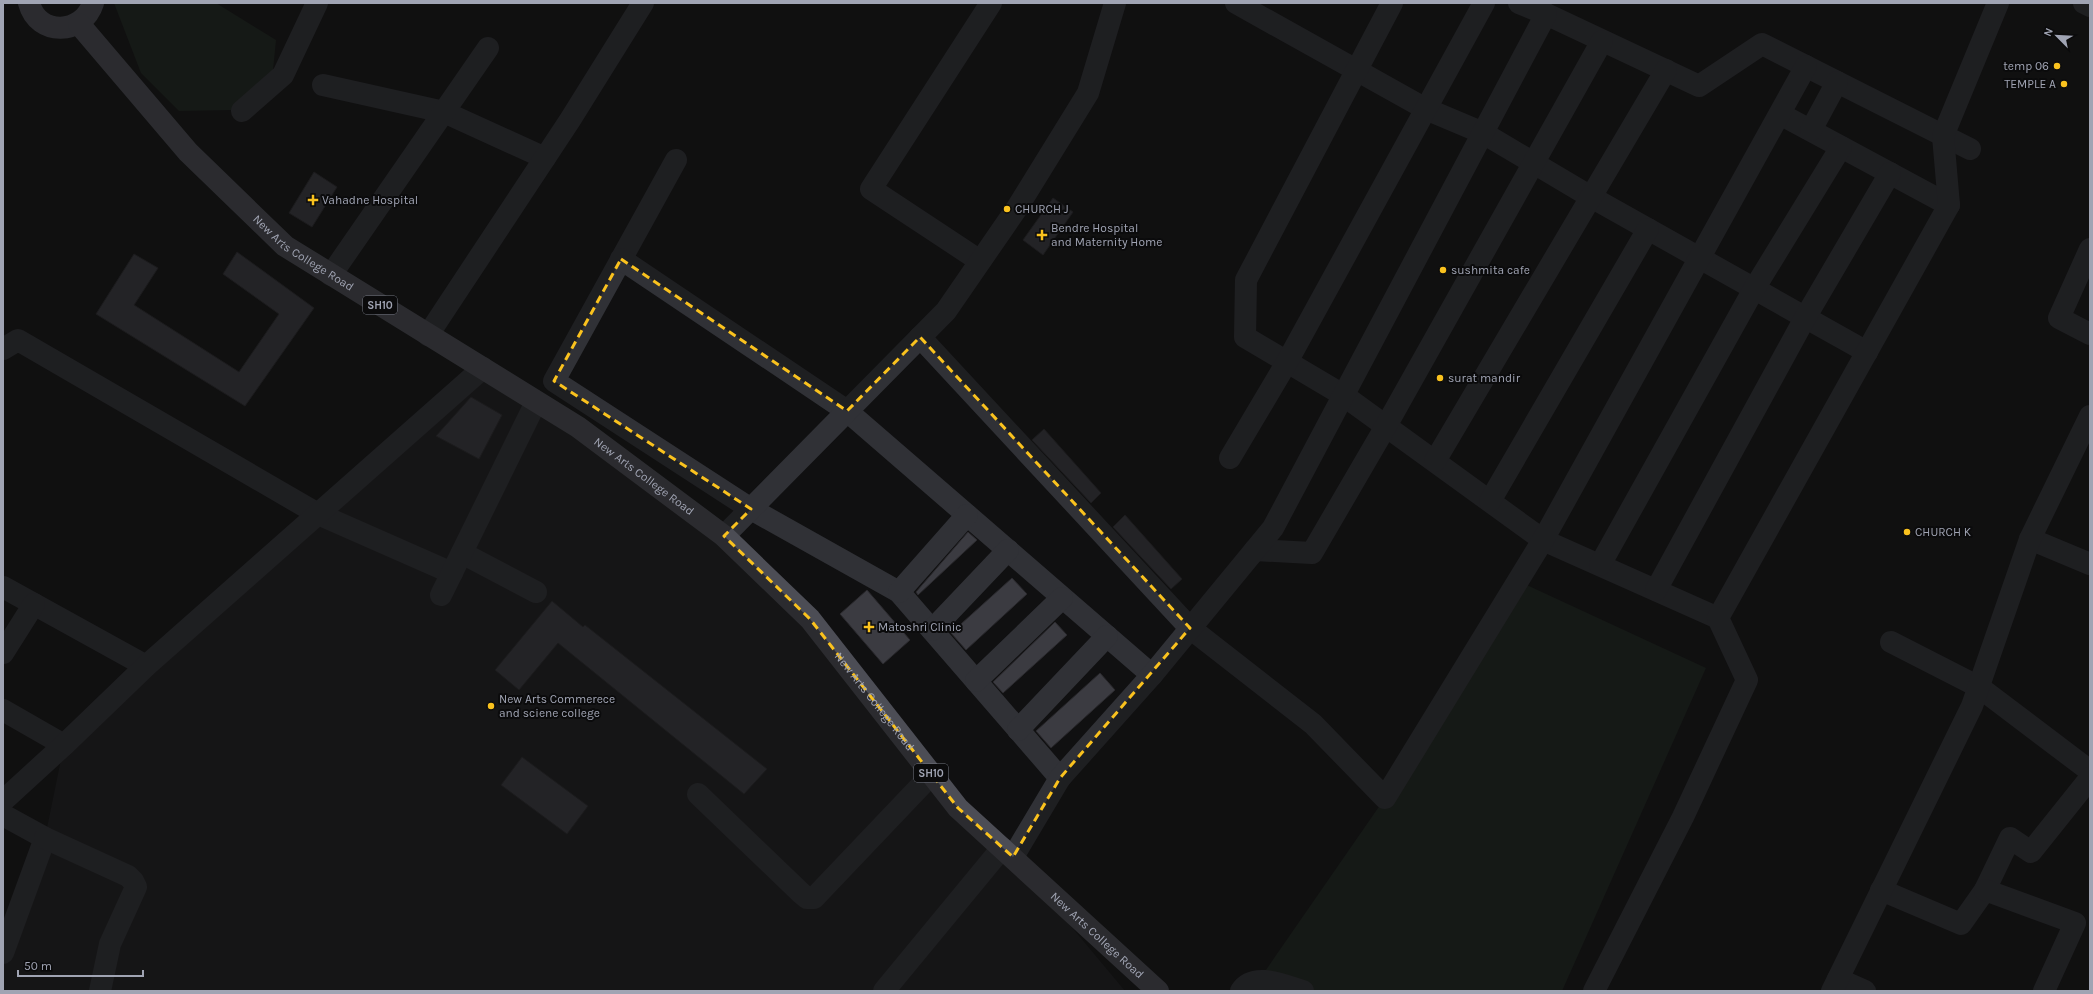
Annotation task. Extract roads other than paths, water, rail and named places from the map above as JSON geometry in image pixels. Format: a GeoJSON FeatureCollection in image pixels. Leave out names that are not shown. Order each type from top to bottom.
{"type":"FeatureCollection","features":[{"type":"Feature","properties":{"kind":"main road"},"geometry":{"type":"LineString","coordinates":[[29,3],[31,10],[40,21],[52,27],[66,28],[78,24],[90,12],[93,3]]}},
{"type":"Feature","properties":{"kind":"main road","name":"New Arts College Road"},"geometry":{"type":"LineString","coordinates":[[78,24],[188,152],[285,246],[578,428],[724,536],[810,619],[958,808],[1158,991]]}},
{"type":"Feature","properties":{"kind":"street"},"geometry":{"type":"LineString","coordinates":[[242,111],[283,75],[317,3]]}},
{"type":"Feature","properties":{"kind":"street"},"geometry":{"type":"LineString","coordinates":[[428,335],[545,158],[643,3]]}},
{"type":"Feature","properties":{"kind":"street"},"geometry":{"type":"LineString","coordinates":[[980,261],[871,189],[991,3]]}},
{"type":"Feature","properties":{"kind":"street"},"geometry":{"type":"LineString","coordinates":[[724,536],[946,311],[1017,208],[1088,93],[1115,3]]}},
{"type":"Feature","properties":{"kind":"street"},"geometry":{"type":"LineString","coordinates":[[1236,3],[1426,109],[1483,133],[1533,164],[1866,352]]}},
{"type":"Feature","properties":{"kind":"street"},"geometry":{"type":"LineString","coordinates":[[1392,3],[1246,280],[1245,337],[1343,395],[1543,540],[1718,618],[1747,680],[1683,817],[1594,991]]}},
{"type":"Feature","properties":{"kind":"street"},"geometry":{"type":"LineString","coordinates":[[1230,458],[1287,362],[1484,3]]}},
{"type":"Feature","properties":{"kind":"street"},"geometry":{"type":"LineString","coordinates":[[1519,3],[1546,14],[1699,86],[1762,44],[1970,149]]}},
{"type":"Feature","properties":{"kind":"street"},"geometry":{"type":"LineString","coordinates":[[1718,618],[1949,205],[1943,136],[1998,3]]}},
{"type":"Feature","properties":{"kind":"street"},"geometry":{"type":"LineString","coordinates":[[2084,3],[2090,6]]}},
{"type":"Feature","properties":{"kind":"street"},"geometry":{"type":"LineString","coordinates":[[884,991],[1008,853],[1060,778],[1152,675],[1273,528],[1546,14]]}},
{"type":"Feature","properties":{"kind":"street"},"geometry":{"type":"LineString","coordinates":[[1255,550],[1312,553],[1386,426],[1602,40]]}},
{"type":"Feature","properties":{"kind":"street"},"geometry":{"type":"LineString","coordinates":[[331,274],[488,48]]}},
{"type":"Feature","properties":{"kind":"street"},"geometry":{"type":"LineString","coordinates":[[920,337],[1190,628],[1313,724],[1385,798],[1543,540],[1806,66]]}},
{"type":"Feature","properties":{"kind":"street"},"geometry":{"type":"LineString","coordinates":[[1435,461],[1666,70]]}},
{"type":"Feature","properties":{"kind":"street"},"geometry":{"type":"LineString","coordinates":[[1811,130],[1837,82]]}},
{"type":"Feature","properties":{"kind":"street"},"geometry":{"type":"LineString","coordinates":[[323,85],[444,112],[545,158]]}},
{"type":"Feature","properties":{"kind":"street"},"geometry":{"type":"LineString","coordinates":[[1780,114],[1949,205]]}},
{"type":"Feature","properties":{"kind":"street"},"geometry":{"type":"LineString","coordinates":[[1600,565],[1754,289],[1841,147]]}},
{"type":"Feature","properties":{"kind":"street"},"geometry":{"type":"LineString","coordinates":[[676,160],[554,381],[751,509],[899,592],[1060,778]]}},
{"type":"Feature","properties":{"kind":"street"},"geometry":{"type":"LineString","coordinates":[[1656,590],[1805,318],[1890,173]]}},
{"type":"Feature","properties":{"kind":"street"},"geometry":{"type":"LineString","coordinates":[[1490,501],[1648,229]]}},
{"type":"Feature","properties":{"kind":"street"},"geometry":{"type":"LineString","coordinates":[[2090,250],[2059,318],[2090,334]]}},
{"type":"Feature","properties":{"kind":"street"},"geometry":{"type":"LineString","coordinates":[[621,259],[847,411],[1152,675]]}},
{"type":"Feature","properties":{"kind":"street"},"geometry":{"type":"LineString","coordinates":[[3,349],[18,340],[318,514],[452,573]]}},
{"type":"Feature","properties":{"kind":"street"},"geometry":{"type":"LineString","coordinates":[[3,801],[146,666],[483,368]]}},
{"type":"Feature","properties":{"kind":"street"},"geometry":{"type":"LineString","coordinates":[[441,595],[536,402]]}},
{"type":"Feature","properties":{"kind":"street"},"geometry":{"type":"LineString","coordinates":[[1865,991],[1835,985],[1972,706],[2030,540],[2089,420]]}},
{"type":"Feature","properties":{"kind":"street"},"geometry":{"type":"LineString","coordinates":[[899,592],[967,515]]}},
{"type":"Feature","properties":{"kind":"street"},"geometry":{"type":"LineString","coordinates":[[2030,540],[2090,564]]}},
{"type":"Feature","properties":{"kind":"street"},"geometry":{"type":"LineString","coordinates":[[932,630],[1008,550]]}},
{"type":"Feature","properties":{"kind":"street"},"geometry":{"type":"LineString","coordinates":[[462,553],[536,592]]}},
{"type":"Feature","properties":{"kind":"street"},"geometry":{"type":"LineString","coordinates":[[3,587],[146,666]]}},
{"type":"Feature","properties":{"kind":"street"},"geometry":{"type":"LineString","coordinates":[[976,681],[1062,598]]}},
{"type":"Feature","properties":{"kind":"street"},"geometry":{"type":"LineString","coordinates":[[3,654],[34,604]]}},
{"type":"Feature","properties":{"kind":"street"},"geometry":{"type":"LineString","coordinates":[[1018,730],[1107,636]]}},
{"type":"Feature","properties":{"kind":"street"},"geometry":{"type":"LineString","coordinates":[[1891,642],[1979,687],[2090,771]]}},
{"type":"Feature","properties":{"kind":"street"},"geometry":{"type":"LineString","coordinates":[[3,710],[64,745]]}},
{"type":"Feature","properties":{"kind":"street"},"geometry":{"type":"LineString","coordinates":[[698,794],[801,893],[807,898],[814,898],[932,774]]}},
{"type":"Feature","properties":{"kind":"street"},"geometry":{"type":"LineString","coordinates":[[1881,890],[1960,924],[1985,890],[2010,838],[2031,852],[2090,778]]}},
{"type":"Feature","properties":{"kind":"street"},"geometry":{"type":"LineString","coordinates":[[3,815],[45,838],[128,876],[134,881],[136,888],[110,944],[100,991]]}},
{"type":"Feature","properties":{"kind":"street"},"geometry":{"type":"LineString","coordinates":[[3,953],[45,838]]}},
{"type":"Feature","properties":{"kind":"street"},"geometry":{"type":"LineString","coordinates":[[1985,890],[2075,923],[2044,991]]}},
{"type":"Feature","properties":{"kind":"street"},"geometry":{"type":"LineString","coordinates":[[1241,991],[1244,986],[1259,980],[1303,991]]}},
{"type":"Feature","properties":{"kind":"place","name":"temp 06"},"geometry":{"type":"Point","coordinates":[2057,66]}},
{"type":"Feature","properties":{"kind":"place","name":"TEMPLE A"},"geometry":{"type":"Point","coordinates":[2064,84]}},
{"type":"Feature","properties":{"kind":"place","name":"Vahadne Hospital"},"geometry":{"type":"Point","coordinates":[313,200]}},
{"type":"Feature","properties":{"kind":"place","name":"CHURCH J"},"geometry":{"type":"Point","coordinates":[1007,209]}},
{"type":"Feature","properties":{"kind":"place","name":"Bendre Hospital and Maternity Home"},"geometry":{"type":"Point","coordinates":[1042,235]}},
{"type":"Feature","properties":{"kind":"place","name":"sushmita cafe"},"geometry":{"type":"Point","coordinates":[1443,270]}},
{"type":"Feature","properties":{"kind":"place","name":"surat mandir"},"geometry":{"type":"Point","coordinates":[1440,378]}},
{"type":"Feature","properties":{"kind":"place","name":"CHURCH K"},"geometry":{"type":"Point","coordinates":[1907,532]}},
{"type":"Feature","properties":{"kind":"place","name":"Matoshri Clinic"},"geometry":{"type":"Point","coordinates":[869,627]}},
{"type":"Feature","properties":{"kind":"place","name":"New Arts Commerece and sciene college"},"geometry":{"type":"Point","coordinates":[491,706]}}]}
